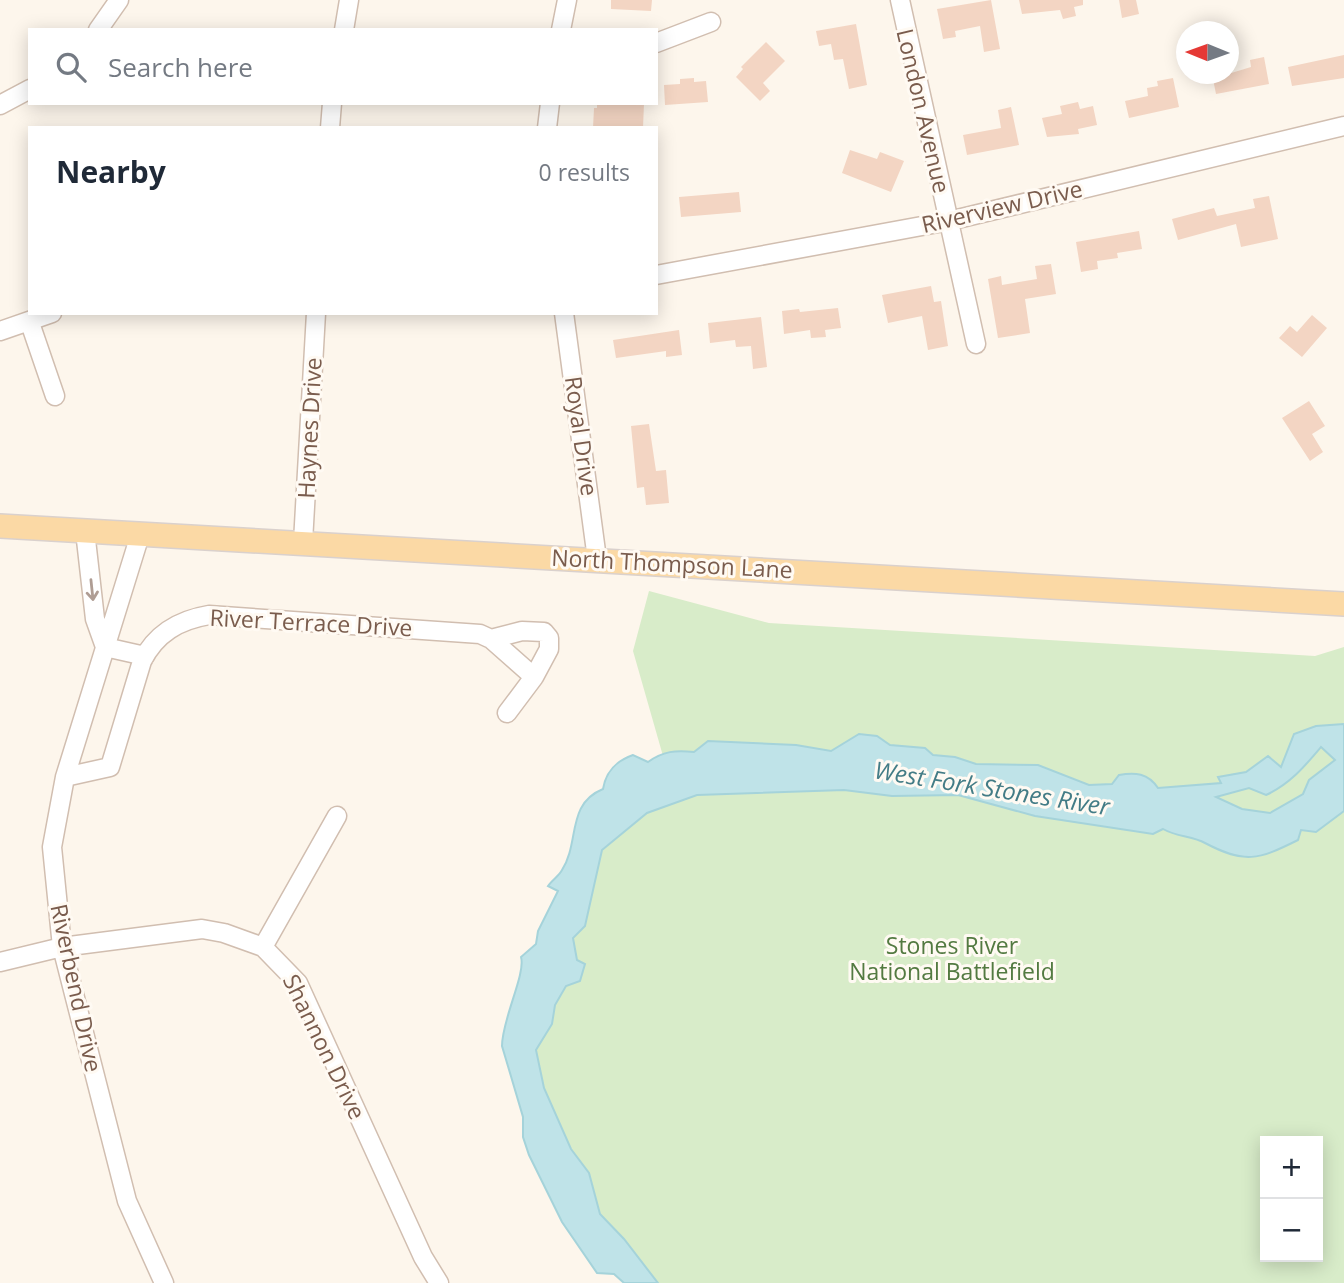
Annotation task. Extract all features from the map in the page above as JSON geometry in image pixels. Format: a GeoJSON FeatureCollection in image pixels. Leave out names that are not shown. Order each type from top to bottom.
{"type":"FeatureCollection","features":[{"type":"Feature","properties":{"kind":"main road","name":"North Thompson Lane"},"geometry":{"type":"LineString","coordinates":[[0,526],[1338,604]]}},
{"type":"Feature","properties":{"kind":"street"},"geometry":{"type":"LineString","coordinates":[[99,28],[119,0]]}},
{"type":"Feature","properties":{"kind":"street"},"geometry":{"type":"LineString","coordinates":[[344,28],[349,0]]}},
{"type":"Feature","properties":{"kind":"street"},"geometry":{"type":"LineString","coordinates":[[561,28],[567,0]]}},
{"type":"Feature","properties":{"kind":"street","name":"London Avenue"},"geometry":{"type":"LineString","coordinates":[[900,0],[976,344]]}},
{"type":"Feature","properties":{"kind":"street"},"geometry":{"type":"LineString","coordinates":[[658,42],[711,22]]}},
{"type":"Feature","properties":{"kind":"street"},"geometry":{"type":"LineString","coordinates":[[0,105],[28,90]]}},
{"type":"Feature","properties":{"kind":"street"},"geometry":{"type":"LineString","coordinates":[[330,126],[332,105]]}},
{"type":"Feature","properties":{"kind":"street"},"geometry":{"type":"LineString","coordinates":[[547,126],[550,105]]}},
{"type":"Feature","properties":{"kind":"street","name":"Riverview Drive"},"geometry":{"type":"LineString","coordinates":[[658,275],[949,221],[1344,126]]}},
{"type":"Feature","properties":{"kind":"street"},"geometry":{"type":"LineString","coordinates":[[0,331],[48,315]]}},
{"type":"Feature","properties":{"kind":"street","name":"Haynes Drive"},"geometry":{"type":"LineString","coordinates":[[303,542],[316,315]]}},
{"type":"Feature","properties":{"kind":"street","name":"Royal Drive"},"geometry":{"type":"LineString","coordinates":[[564,315],[597,559]]}},
{"type":"Feature","properties":{"kind":"street"},"geometry":{"type":"LineString","coordinates":[[30,323],[55,396]]}},
{"type":"Feature","properties":{"kind":"street"},"geometry":{"type":"LineString","coordinates":[[85,531],[95,619],[105,648],[145,656]]}},
{"type":"Feature","properties":{"kind":"street","name":"Riverbend Drive"},"geometry":{"type":"LineString","coordinates":[[140,535],[65,777],[52,848],[62,947],[127,1201],[164,1283]]}},
{"type":"Feature","properties":{"kind":"street","name":"River Terrace Drive"},"geometry":{"type":"LineString","coordinates":[[65,777],[110,767],[145,656],[159,637],[185,620],[209,615],[463,632],[491,639],[534,677]]}},
{"type":"Feature","properties":{"kind":"street","name":"River Terrace Drive"},"geometry":{"type":"LineString","coordinates":[[491,639],[522,631],[544,632],[549,638],[549,649],[534,677],[507,713]]}},
{"type":"Feature","properties":{"kind":"street"},"geometry":{"type":"LineString","coordinates":[[263,947],[337,816]]}},
{"type":"Feature","properties":{"kind":"street","name":"Shannon Drive"},"geometry":{"type":"LineString","coordinates":[[0,962],[62,947],[202,929],[224,933],[263,947],[298,983],[423,1257],[439,1283]]}},
{"type":"Feature","properties":{"kind":"green space","name":"Stones River National Battlefield"},"geometry":{"type":"Polygon","coordinates":[[[649,591],[769,623],[1315,656],[1344,647],[1344,1283],[658,1283],[624,1239],[600,1214],[589,1173],[571,1150],[544,1088],[536,1050],[549,1029],[555,1005],[564,990],[573,938],[585,925],[602,850],[673,791],[633,651],[649,591]]]}},
{"type":"Feature","properties":{"kind":"water","name":"West Fork Stones River"},"geometry":{"type":"Polygon","coordinates":[[[1344,724],[1344,811],[1316,832],[1301,830],[1298,840],[1272,852],[1252,857],[1231,854],[1163,829],[1153,834],[1035,816],[958,795],[892,796],[844,790],[697,795],[647,813],[602,850],[585,926],[573,938],[577,960],[585,964],[580,981],[566,986],[555,1005],[552,1024],[536,1050],[544,1088],[571,1149],[589,1173],[600,1214],[624,1239],[658,1283],[624,1283],[614,1274],[597,1273],[562,1222],[529,1155],[523,1137],[523,1117],[502,1046],[522,965],[521,957],[536,944],[538,931],[558,891],[548,886],[561,872],[567,859],[575,825],[584,804],[603,789],[609,772],[622,760],[633,755],[648,762],[670,752],[694,752],[708,741],[796,745],[831,751],[859,734],[877,736],[890,745],[925,748],[933,755],[955,757],[976,764],[1038,765],[1089,785],[1112,784],[1119,775],[1136,774],[1150,779],[1158,788],[1221,783],[1218,777],[1246,772],[1268,756],[1281,767],[1294,734],[1316,726],[1344,724]],[[1321,747],[1303,768],[1275,791],[1266,795],[1249,788],[1216,797],[1242,809],[1270,813],[1303,794],[1309,780],[1335,760],[1321,747]]]}},
{"type":"Feature","properties":{"kind":"building"},"geometry":{"type":"Polygon","coordinates":[[[611,0],[652,0],[651,11],[611,9],[611,0]]]}},
{"type":"Feature","properties":{"kind":"building"},"geometry":{"type":"Polygon","coordinates":[[[991,0],[1000,49],[984,52],[980,26],[955,31],[956,37],[943,39],[937,9],[991,0]]]}},
{"type":"Feature","properties":{"kind":"building"},"geometry":{"type":"Polygon","coordinates":[[[1019,0],[1083,0],[1083,5],[1074,7],[1076,16],[1063,19],[1060,10],[1022,14],[1019,0]]]}},
{"type":"Feature","properties":{"kind":"building"},"geometry":{"type":"Polygon","coordinates":[[[1119,0],[1136,0],[1139,14],[1122,18],[1119,0]]]}},
{"type":"Feature","properties":{"kind":"building"},"geometry":{"type":"Polygon","coordinates":[[[856,24],[867,85],[849,89],[843,59],[834,60],[831,44],[819,46],[816,31],[856,24]]]}},
{"type":"Feature","properties":{"kind":"building"},"geometry":{"type":"Polygon","coordinates":[[[766,42],[785,61],[763,83],[770,91],[760,101],[736,77],[743,69],[741,67],[766,42]]]}},
{"type":"Feature","properties":{"kind":"building"},"geometry":{"type":"Polygon","coordinates":[[[1344,55],[1344,78],[1292,86],[1288,67],[1344,55]]]}},
{"type":"Feature","properties":{"kind":"building"},"geometry":{"type":"Polygon","coordinates":[[[1264,57],[1269,84],[1216,94],[1214,84],[1239,84],[1239,71],[1251,67],[1250,60],[1264,57]]]}},
{"type":"Feature","properties":{"kind":"building"},"geometry":{"type":"Polygon","coordinates":[[[694,78],[694,82],[706,81],[708,102],[665,105],[664,85],[680,84],[680,79],[694,78]]]}},
{"type":"Feature","properties":{"kind":"building"},"geometry":{"type":"Polygon","coordinates":[[[1173,78],[1179,107],[1129,118],[1125,101],[1148,96],[1147,88],[1158,86],[1157,81],[1173,78]]]}},
{"type":"Feature","properties":{"kind":"building"},"geometry":{"type":"Polygon","coordinates":[[[1078,102],[1080,109],[1093,106],[1097,125],[1078,129],[1079,134],[1047,137],[1042,118],[1062,114],[1060,106],[1078,102]]]}},
{"type":"Feature","properties":{"kind":"building"},"geometry":{"type":"Polygon","coordinates":[[[597,105],[644,105],[643,126],[593,126],[594,108],[597,108],[597,105]]]}},
{"type":"Feature","properties":{"kind":"building"},"geometry":{"type":"Polygon","coordinates":[[[1011,107],[1019,145],[967,155],[963,135],[1001,128],[998,110],[1011,107]]]}},
{"type":"Feature","properties":{"kind":"building"},"geometry":{"type":"Polygon","coordinates":[[[850,150],[877,159],[880,152],[904,161],[891,192],[842,173],[850,150]]]}},
{"type":"Feature","properties":{"kind":"building"},"geometry":{"type":"Polygon","coordinates":[[[739,192],[741,212],[681,217],[679,197],[739,192]]]}},
{"type":"Feature","properties":{"kind":"building"},"geometry":{"type":"Polygon","coordinates":[[[1269,196],[1278,239],[1241,247],[1236,224],[1178,240],[1172,219],[1214,208],[1217,216],[1255,208],[1253,199],[1269,196]]]}},
{"type":"Feature","properties":{"kind":"building"},"geometry":{"type":"Polygon","coordinates":[[[1139,231],[1142,249],[1117,253],[1118,258],[1097,261],[1098,269],[1081,272],[1076,242],[1139,231]]]}},
{"type":"Feature","properties":{"kind":"building"},"geometry":{"type":"Polygon","coordinates":[[[1051,264],[1056,294],[1025,299],[1030,333],[998,338],[988,279],[1001,276],[1002,285],[1037,279],[1035,266],[1051,264]]]}},
{"type":"Feature","properties":{"kind":"building"},"geometry":{"type":"Polygon","coordinates":[[[931,286],[934,302],[941,301],[948,346],[928,350],[922,316],[888,323],[882,295],[931,286]]]}},
{"type":"Feature","properties":{"kind":"building"},"geometry":{"type":"Polygon","coordinates":[[[838,308],[841,328],[825,330],[826,337],[811,338],[810,330],[784,334],[782,311],[838,308]]]}},
{"type":"Feature","properties":{"kind":"building"},"geometry":{"type":"Polygon","coordinates":[[[1312,315],[1327,328],[1302,357],[1279,338],[1290,326],[1297,332],[1312,315]]]}},
{"type":"Feature","properties":{"kind":"building"},"geometry":{"type":"Polygon","coordinates":[[[761,317],[767,367],[753,369],[751,346],[736,347],[735,340],[710,343],[708,323],[761,317]]]}},
{"type":"Feature","properties":{"kind":"building"},"geometry":{"type":"Polygon","coordinates":[[[679,330],[682,355],[666,357],[666,351],[616,358],[613,340],[679,330]]]}},
{"type":"Feature","properties":{"kind":"building"},"geometry":{"type":"Polygon","coordinates":[[[1309,401],[1325,426],[1312,434],[1323,452],[1310,461],[1282,418],[1309,401]]]}},
{"type":"Feature","properties":{"kind":"building"},"geometry":{"type":"Polygon","coordinates":[[[649,424],[656,471],[666,470],[669,503],[646,505],[644,487],[637,488],[631,426],[649,424]]]}}]}
